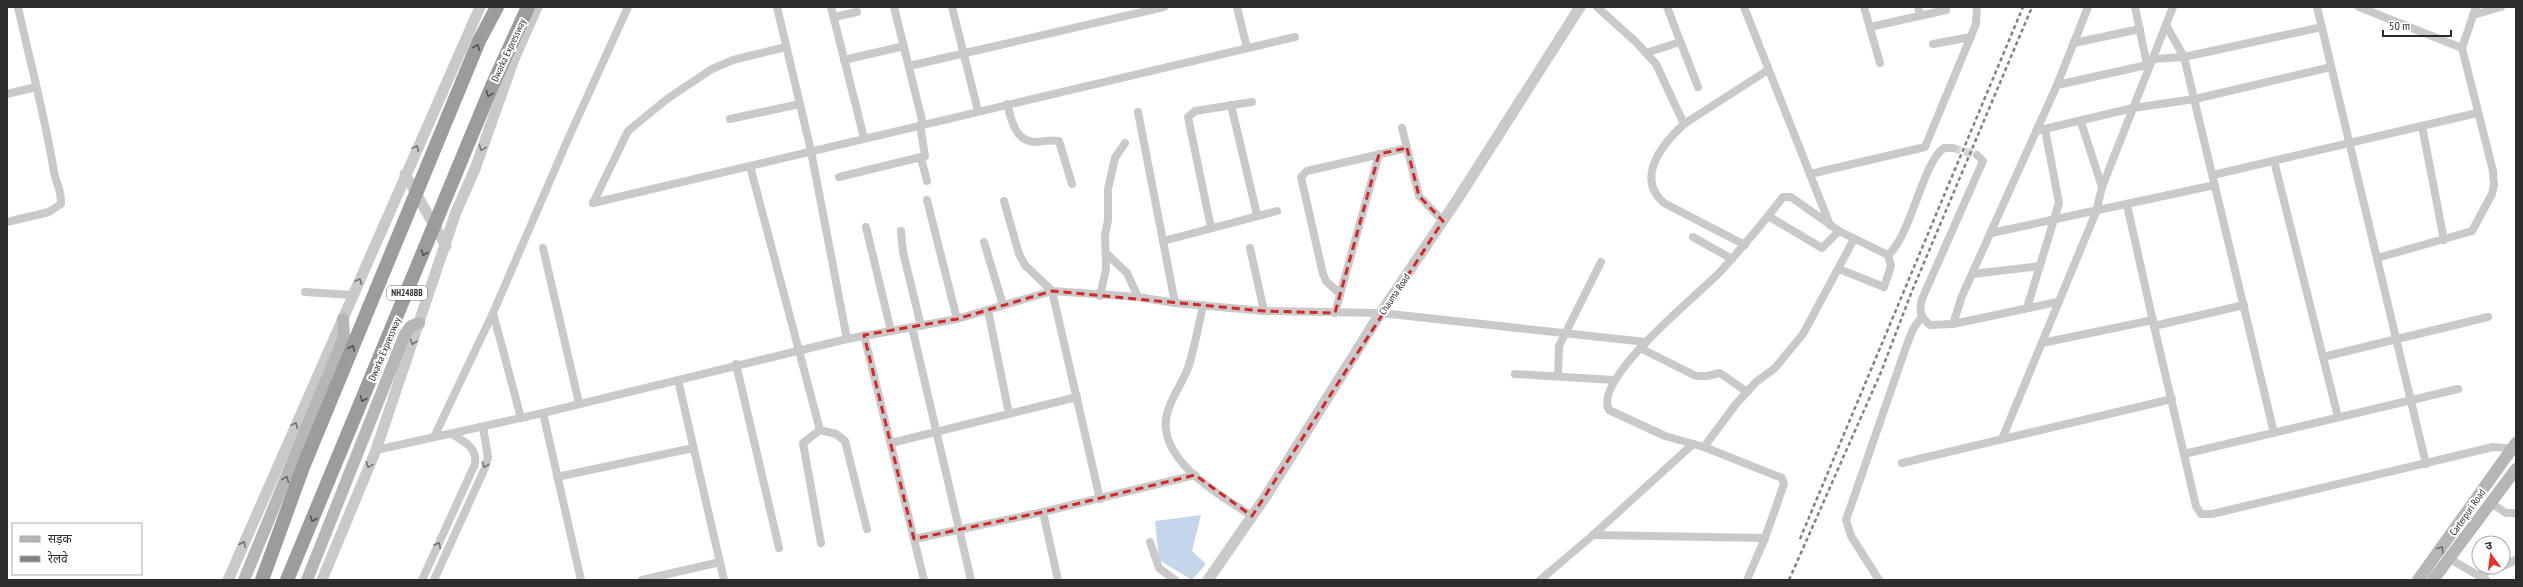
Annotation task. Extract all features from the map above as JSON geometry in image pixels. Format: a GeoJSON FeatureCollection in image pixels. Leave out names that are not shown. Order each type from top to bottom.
{"type":"FeatureCollection","features":[{"type":"Feature","properties":{"kind":"highway","name":"NH248BB"},"geometry":{"type":"LineString","coordinates":[[262,580],[303,467],[479,41],[497,7]]}},
{"type":"Feature","properties":{"kind":"highway","name":"Dwarka Expressway"},"geometry":{"type":"LineString","coordinates":[[287,580],[492,86],[528,7]]}},
{"type":"Feature","properties":{"kind":"main road"},"geometry":{"type":"LineString","coordinates":[[244,580],[344,337],[342,319]]}},
{"type":"Feature","properties":{"kind":"main road"},"geometry":{"type":"LineString","coordinates":[[307,580],[405,334],[412,326],[419,323]]}},
{"type":"Feature","properties":{"kind":"main road","name":"Carterpuri Road"},"geometry":{"type":"LineString","coordinates":[[2418,580],[2515,446]]}},
{"type":"Feature","properties":{"kind":"main road","name":"Carterpuri Road"},"geometry":{"type":"LineString","coordinates":[[2433,580],[2516,469]]}},
{"type":"Feature","properties":{"kind":"street"},"geometry":{"type":"LineString","coordinates":[[7,222],[49,212],[61,204],[62,197],[55,178],[47,132],[18,7]]}},
{"type":"Feature","properties":{"kind":"street"},"geometry":{"type":"LineString","coordinates":[[228,580],[405,174],[480,7]]}},
{"type":"Feature","properties":{"kind":"street"},"geometry":{"type":"LineString","coordinates":[[322,580],[376,450],[446,246],[456,212],[475,170],[514,60],[537,7]]}},
{"type":"Feature","properties":{"kind":"street"},"geometry":{"type":"LineString","coordinates":[[434,437],[493,312],[565,146],[628,7]]}},
{"type":"Feature","properties":{"kind":"street"},"geometry":{"type":"LineString","coordinates":[[777,7],[811,151],[847,338]]}},
{"type":"Feature","properties":{"kind":"street"},"geometry":{"type":"LineString","coordinates":[[831,7],[864,138]]}},
{"type":"Feature","properties":{"kind":"street"},"geometry":{"type":"LineString","coordinates":[[839,177],[925,156],[921,125],[894,7]]}},
{"type":"Feature","properties":{"kind":"street"},"geometry":{"type":"LineString","coordinates":[[952,7],[978,112]]}},
{"type":"Feature","properties":{"kind":"street"},"geometry":{"type":"LineString","coordinates":[[908,66],[1164,7]]}},
{"type":"Feature","properties":{"kind":"street"},"geometry":{"type":"LineString","coordinates":[[1237,7],[1247,48]]}},
{"type":"Feature","properties":{"kind":"street","name":"Chauma Road"},"geometry":{"type":"LineString","coordinates":[[1208,580],[1252,516],[1381,313],[1443,221],[1580,7]]}},
{"type":"Feature","properties":{"kind":"street"},"geometry":{"type":"LineString","coordinates":[[1597,7],[1646,54],[1660,71],[1684,124]]}},
{"type":"Feature","properties":{"kind":"street"},"geometry":{"type":"LineString","coordinates":[[1667,7],[1698,87]]}},
{"type":"Feature","properties":{"kind":"street"},"geometry":{"type":"LineString","coordinates":[[1744,7],[1831,226]]}},
{"type":"Feature","properties":{"kind":"street"},"geometry":{"type":"LineString","coordinates":[[1864,7],[1880,63]]}},
{"type":"Feature","properties":{"kind":"street"},"geometry":{"type":"LineString","coordinates":[[1810,174],[1925,147],[1976,24],[1977,7]]}},
{"type":"Feature","properties":{"kind":"street"},"geometry":{"type":"LineString","coordinates":[[1953,324],[1962,296],[2057,85],[2088,7]]}},
{"type":"Feature","properties":{"kind":"street"},"geometry":{"type":"LineString","coordinates":[[2136,7],[2147,65]]}},
{"type":"Feature","properties":{"kind":"street"},"geometry":{"type":"LineString","coordinates":[[2002,439],[2042,343],[2057,302],[2096,212],[2102,187],[2173,7]]}},
{"type":"Feature","properties":{"kind":"street"},"geometry":{"type":"LineString","coordinates":[[2317,7],[2426,464]]}},
{"type":"Feature","properties":{"kind":"street"},"geometry":{"type":"LineString","coordinates":[[2359,7],[2462,48]]}},
{"type":"Feature","properties":{"kind":"street"},"geometry":{"type":"LineString","coordinates":[[2377,258],[2472,231],[2492,194],[2493,171],[2462,48],[2474,11],[2501,7]]}},
{"type":"Feature","properties":{"kind":"street"},"geometry":{"type":"LineString","coordinates":[[1870,27],[1919,11],[1946,10]]}},
{"type":"Feature","properties":{"kind":"street"},"geometry":{"type":"LineString","coordinates":[[834,17],[856,12]]}},
{"type":"Feature","properties":{"kind":"street"},"geometry":{"type":"LineString","coordinates":[[2166,25],[2184,57],[2274,433]]}},
{"type":"Feature","properties":{"kind":"street"},"geometry":{"type":"LineString","coordinates":[[2057,85],[2147,65],[2153,59],[2184,57],[2322,27]]}},
{"type":"Feature","properties":{"kind":"street"},"geometry":{"type":"LineString","coordinates":[[2074,43],[2140,29]]}},
{"type":"Feature","properties":{"kind":"street"},"geometry":{"type":"LineString","coordinates":[[786,47],[733,60],[712,69],[667,99],[628,130],[594,203],[1007,104],[1296,37]]}},
{"type":"Feature","properties":{"kind":"street"},"geometry":{"type":"LineString","coordinates":[[1934,44],[1971,37]]}},
{"type":"Feature","properties":{"kind":"street"},"geometry":{"type":"LineString","coordinates":[[1646,54],[1680,42]]}},
{"type":"Feature","properties":{"kind":"street"},"geometry":{"type":"LineString","coordinates":[[844,60],[904,46]]}},
{"type":"Feature","properties":{"kind":"street"},"geometry":{"type":"LineString","coordinates":[[2036,131],[2081,122],[2133,108],[2194,99],[2331,67]]}},
{"type":"Feature","properties":{"kind":"street"},"geometry":{"type":"LineString","coordinates":[[1745,245],[1664,203],[1655,196],[1650,187],[1650,177],[1659,154],[1672,135],[1684,124],[1768,70]]}},
{"type":"Feature","properties":{"kind":"street"},"geometry":{"type":"LineString","coordinates":[[7,94],[36,87]]}},
{"type":"Feature","properties":{"kind":"street"},"geometry":{"type":"LineString","coordinates":[[1211,228],[1188,118],[1195,111],[1252,102]]}},
{"type":"Feature","properties":{"kind":"street"},"geometry":{"type":"LineString","coordinates":[[730,119],[800,104]]}},
{"type":"Feature","properties":{"kind":"street"},"geometry":{"type":"LineString","coordinates":[[1007,104],[1014,130],[1021,137],[1036,142],[1050,140],[1059,141],[1072,184]]}},
{"type":"Feature","properties":{"kind":"street"},"geometry":{"type":"LineString","coordinates":[[1231,105],[1257,215]]}},
{"type":"Feature","properties":{"kind":"street"},"geometry":{"type":"LineString","coordinates":[[1138,112],[1175,303]]}},
{"type":"Feature","properties":{"kind":"street"},"geometry":{"type":"LineString","coordinates":[[2213,175],[2478,113]]}},
{"type":"Feature","properties":{"kind":"street"},"geometry":{"type":"LineString","coordinates":[[2081,122],[2102,187]]}},
{"type":"Feature","properties":{"kind":"street"},"geometry":{"type":"LineString","coordinates":[[2422,126],[2444,240]]}},
{"type":"Feature","properties":{"kind":"street"},"geometry":{"type":"LineString","coordinates":[[1402,128],[1419,196],[1443,221]]}},
{"type":"Feature","properties":{"kind":"street"},"geometry":{"type":"LineString","coordinates":[[2027,308],[2059,203],[2045,129]]}},
{"type":"Feature","properties":{"kind":"street"},"geometry":{"type":"LineString","coordinates":[[1100,296],[1106,269],[1107,254],[1105,243],[1108,220],[1108,189],[1115,158],[1125,143]]}},
{"type":"Feature","properties":{"kind":"street"},"geometry":{"type":"LineString","coordinates":[[1339,293],[1326,281],[1323,274],[1301,177],[1307,171],[1407,148]]}},
{"type":"Feature","properties":{"kind":"street"},"geometry":{"type":"LineString","coordinates":[[1838,269],[1884,287],[1891,266],[1888,255],[1910,216],[1936,156],[1944,148],[1953,148]]}},
{"type":"Feature","properties":{"kind":"street"},"geometry":{"type":"LineString","coordinates":[[1335,313],[1339,293],[1379,154]]}},
{"type":"Feature","properties":{"kind":"street"},"geometry":{"type":"LineString","coordinates":[[1977,155],[1983,161],[1922,299],[1919,309],[1921,318],[1930,325],[1953,324],[2057,302]]}},
{"type":"Feature","properties":{"kind":"street"},"geometry":{"type":"LineString","coordinates":[[921,158],[927,181]]}},
{"type":"Feature","properties":{"kind":"street"},"geometry":{"type":"LineString","coordinates":[[2274,160],[2338,417]]}},
{"type":"Feature","properties":{"kind":"street"},"geometry":{"type":"LineString","coordinates":[[750,166],[820,430]]}},
{"type":"Feature","properties":{"kind":"street"},"geometry":{"type":"LineString","coordinates":[[405,174],[446,246]]}},
{"type":"Feature","properties":{"kind":"street"},"geometry":{"type":"LineString","coordinates":[[1991,233],[2096,212],[2215,185]]}},
{"type":"Feature","properties":{"kind":"street"},"geometry":{"type":"LineString","coordinates":[[1747,580],[1765,538],[1784,484],[1782,478],[1704,447],[1665,436],[1609,410],[1607,395],[1614,380],[1643,345],[1706,287],[1745,245],[1783,197],[1787,196],[1839,231],[1888,255]]}},
{"type":"Feature","properties":{"kind":"street"},"geometry":{"type":"LineString","coordinates":[[927,200],[957,319]]}},
{"type":"Feature","properties":{"kind":"street"},"geometry":{"type":"LineString","coordinates":[[1004,201],[1019,254],[1025,265],[1052,291],[1100,499]]}},
{"type":"Feature","properties":{"kind":"street"},"geometry":{"type":"LineString","coordinates":[[2127,205],[2196,506],[2200,514],[2206,514],[2426,464],[2493,447],[2515,446]]}},
{"type":"Feature","properties":{"kind":"street"},"geometry":{"type":"LineString","coordinates":[[1163,242],[1257,215],[1277,211]]}},
{"type":"Feature","properties":{"kind":"street"},"geometry":{"type":"LineString","coordinates":[[1768,216],[1822,248],[1839,231]]}},
{"type":"Feature","properties":{"kind":"street"},"geometry":{"type":"LineString","coordinates":[[866,227],[891,331]]}},
{"type":"Feature","properties":{"kind":"street"},"geometry":{"type":"LineString","coordinates":[[901,231],[903,252],[921,326]]}},
{"type":"Feature","properties":{"kind":"street"},"geometry":{"type":"LineString","coordinates":[[1693,237],[1732,259]]}},
{"type":"Feature","properties":{"kind":"street"},"geometry":{"type":"LineString","coordinates":[[1704,447],[1747,392],[1775,368],[1803,334],[1854,239]]}},
{"type":"Feature","properties":{"kind":"street"},"geometry":{"type":"LineString","coordinates":[[984,242],[1003,305]]}},
{"type":"Feature","properties":{"kind":"street"},"geometry":{"type":"LineString","coordinates":[[543,248],[579,403]]}},
{"type":"Feature","properties":{"kind":"street"},"geometry":{"type":"LineString","coordinates":[[1250,248],[1264,311]]}},
{"type":"Feature","properties":{"kind":"street"},"geometry":{"type":"LineString","coordinates":[[1107,254],[1127,273],[1138,297]]}},
{"type":"Feature","properties":{"kind":"street"},"geometry":{"type":"LineString","coordinates":[[1558,376],[1558,351],[1601,262]]}},
{"type":"Feature","properties":{"kind":"street"},"geometry":{"type":"LineString","coordinates":[[1973,274],[2040,266]]}},
{"type":"Feature","properties":{"kind":"street"},"geometry":{"type":"LineString","coordinates":[[376,450],[543,413],[678,380],[736,364],[847,338],[957,319],[1052,291],[1100,296],[1138,297],[1175,303],[1264,311],[1381,313],[1566,332],[1643,345],[1696,376],[1707,376],[1720,373],[1747,392]]}},
{"type":"Feature","properties":{"kind":"street"},"geometry":{"type":"LineString","coordinates":[[305,292],[353,295]]}},
{"type":"Feature","properties":{"kind":"street"},"geometry":{"type":"LineString","coordinates":[[1203,305],[1189,366],[1169,408],[1165,429],[1172,446],[1194,475],[1252,516]]}},
{"type":"Feature","properties":{"kind":"street"},"geometry":{"type":"LineString","coordinates":[[2042,343],[2244,305]]}},
{"type":"Feature","properties":{"kind":"street"},"geometry":{"type":"LineString","coordinates":[[988,310],[1010,414]]}},
{"type":"Feature","properties":{"kind":"street"},"geometry":{"type":"LineString","coordinates":[[493,312],[521,418]]}},
{"type":"Feature","properties":{"kind":"street"},"geometry":{"type":"LineString","coordinates":[[2323,357],[2488,317]]}},
{"type":"Feature","properties":{"kind":"street"},"geometry":{"type":"LineString","coordinates":[[1879,580],[1851,536],[1846,520],[1904,351],[1913,329],[1921,318]]}},
{"type":"Feature","properties":{"kind":"street"},"geometry":{"type":"LineString","coordinates":[[912,327],[936,432],[961,528],[971,580]]}},
{"type":"Feature","properties":{"kind":"street"},"geometry":{"type":"LineString","coordinates":[[864,335],[924,580]]}},
{"type":"Feature","properties":{"kind":"street"},"geometry":{"type":"LineString","coordinates":[[736,364],[779,548]]}},
{"type":"Feature","properties":{"kind":"street"},"geometry":{"type":"LineString","coordinates":[[1515,374],[1614,380]]}},
{"type":"Feature","properties":{"kind":"street"},"geometry":{"type":"LineString","coordinates":[[678,380],[724,580]]}},
{"type":"Feature","properties":{"kind":"street"},"geometry":{"type":"LineString","coordinates":[[2184,454],[2458,389]]}},
{"type":"Feature","properties":{"kind":"street"},"geometry":{"type":"LineString","coordinates":[[891,443],[1076,397]]}},
{"type":"Feature","properties":{"kind":"street"},"geometry":{"type":"LineString","coordinates":[[1902,463],[2172,399]]}},
{"type":"Feature","properties":{"kind":"street"},"geometry":{"type":"LineString","coordinates":[[543,413],[581,580]]}},
{"type":"Feature","properties":{"kind":"street"},"geometry":{"type":"LineString","coordinates":[[434,580],[485,468],[488,457],[483,426]]}},
{"type":"Feature","properties":{"kind":"street"},"geometry":{"type":"LineString","coordinates":[[820,430],[836,434],[845,441],[868,529]]}},
{"type":"Feature","properties":{"kind":"street"},"geometry":{"type":"LineString","coordinates":[[820,430],[803,443],[821,543]]}},
{"type":"Feature","properties":{"kind":"street"},"geometry":{"type":"LineString","coordinates":[[422,580],[475,464],[476,456],[473,448],[452,434]]}},
{"type":"Feature","properties":{"kind":"street"},"geometry":{"type":"LineString","coordinates":[[1540,580],[1594,535],[1693,444]]}},
{"type":"Feature","properties":{"kind":"street"},"geometry":{"type":"LineString","coordinates":[[473,448],[487,445]]}},
{"type":"Feature","properties":{"kind":"street"},"geometry":{"type":"LineString","coordinates":[[557,478],[693,448]]}},
{"type":"Feature","properties":{"kind":"street"},"geometry":{"type":"LineString","coordinates":[[914,539],[1100,499],[1194,475]]}},
{"type":"Feature","properties":{"kind":"street"},"geometry":{"type":"LineString","coordinates":[[2491,503],[2506,512],[2516,513]]}},
{"type":"Feature","properties":{"kind":"street"},"geometry":{"type":"LineString","coordinates":[[1043,512],[1058,580]]}},
{"type":"Feature","properties":{"kind":"street"},"geometry":{"type":"LineString","coordinates":[[1594,535],[1765,538]]}},
{"type":"Feature","properties":{"kind":"street"},"geometry":{"type":"LineString","coordinates":[[1150,542],[1159,568],[1175,580]]}},
{"type":"Feature","properties":{"kind":"street"},"geometry":{"type":"LineString","coordinates":[[2450,559],[2471,571]]}},
{"type":"Feature","properties":{"kind":"street"},"geometry":{"type":"LineString","coordinates":[[642,580],[720,562]]}},
{"type":"Feature","properties":{"kind":"street"},"geometry":{"type":"LineString","coordinates":[[2477,575],[2486,580]]}},
{"type":"Feature","properties":{"kind":"highlighted area"},"geometry":{"type":"Polygon","coordinates":[[[1407,148],[1419,196],[1443,221],[1252,516],[1195,475],[1043,512],[914,539],[864,335],[957,319],[1052,291],[1264,311],[1335,313],[1379,154],[1407,148]]]}},
{"type":"Feature","properties":{"kind":"water"},"geometry":{"type":"Polygon","coordinates":[[[1201,515],[1192,551],[1206,564],[1192,580],[1159,560],[1155,521],[1201,515]]]}},
{"type":"Feature","properties":{"kind":"tunnel"},"geometry":{"type":"LineString","coordinates":[[1953,148],[1977,155]]}},
{"type":"Feature","properties":{"kind":"railway"},"geometry":{"type":"LineString","coordinates":[[1800,539],[2023,7]]}},
{"type":"Feature","properties":{"kind":"railway"},"geometry":{"type":"LineString","coordinates":[[1789,580],[1881,372],[1912,291],[2032,7]]}}]}
